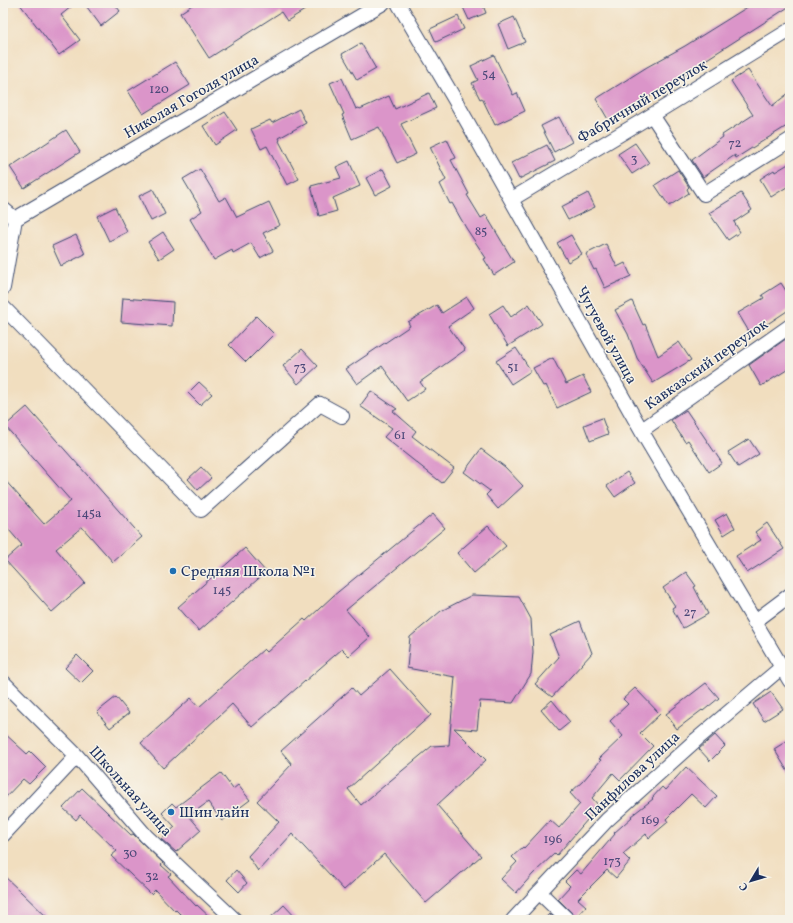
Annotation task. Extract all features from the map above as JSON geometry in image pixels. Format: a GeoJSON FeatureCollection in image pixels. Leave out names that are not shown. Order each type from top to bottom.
{"type":"FeatureCollection","features":[{"type":"Feature","properties":{"kind":"street","name":"Николая Гоголя улица"},"geometry":{"type":"LineString","coordinates":[[15,219],[383,3]]}},
{"type":"Feature","properties":{"kind":"street","name":"Чугуевой улица"},"geometry":{"type":"LineString","coordinates":[[398,3],[512,199],[642,430],[790,681]]}},
{"type":"Feature","properties":{"kind":"street","name":"Фабричный переулок"},"geometry":{"type":"LineString","coordinates":[[512,199],[790,30]]}},
{"type":"Feature","properties":{"kind":"street"},"geometry":{"type":"LineString","coordinates":[[652,115],[704,194],[790,140]]}},
{"type":"Feature","properties":{"kind":"street"},"geometry":{"type":"LineString","coordinates":[[3,209],[15,219],[5,269],[3,288]]}},
{"type":"Feature","properties":{"kind":"street"},"geometry":{"type":"LineString","coordinates":[[3,307],[201,510],[320,404],[342,416]]}},
{"type":"Feature","properties":{"kind":"street","name":"Кавказский переулок"},"geometry":{"type":"LineString","coordinates":[[642,430],[790,326]]}},
{"type":"Feature","properties":{"kind":"street"},"geometry":{"type":"LineString","coordinates":[[754,622],[790,595]]}},
{"type":"Feature","properties":{"kind":"street","name":"Панфилова улица"},"geometry":{"type":"LineString","coordinates":[[513,920],[607,820],[697,739],[782,667]]}},
{"type":"Feature","properties":{"kind":"street","name":"Школьная улица"},"geometry":{"type":"LineString","coordinates":[[3,682],[78,756],[146,836],[235,920]]}},
{"type":"Feature","properties":{"kind":"street"},"geometry":{"type":"LineString","coordinates":[[3,835],[78,756]]}},
{"type":"Feature","properties":{"kind":"street"},"geometry":{"type":"LineString","coordinates":[[539,892],[568,920]]}},
{"type":"Feature","properties":{"kind":"building"},"geometry":{"type":"Polygon","coordinates":[[[19,3],[76,3],[61,15],[80,40],[59,55],[19,3]]]}},
{"type":"Feature","properties":{"kind":"building"},"geometry":{"type":"Polygon","coordinates":[[[84,3],[114,3],[120,11],[101,26],[84,3]]]}},
{"type":"Feature","properties":{"kind":"building"},"geometry":{"type":"Polygon","coordinates":[[[195,3],[316,3],[287,21],[281,12],[209,58],[180,13],[195,3]]]}},
{"type":"Feature","properties":{"kind":"building"},"geometry":{"type":"Polygon","coordinates":[[[461,3],[482,3],[486,13],[469,20],[461,3]]]}},
{"type":"Feature","properties":{"kind":"building"},"geometry":{"type":"Polygon","coordinates":[[[754,3],[790,3],[790,6],[696,66],[697,68],[609,121],[596,99],[754,3]]]}},
{"type":"Feature","properties":{"kind":"building"},"geometry":{"type":"Polygon","coordinates":[[[458,16],[464,29],[436,42],[430,29],[458,16]]]}},
{"type":"Feature","properties":{"kind":"building"},"geometry":{"type":"Polygon","coordinates":[[[514,17],[525,42],[508,49],[498,24],[514,17]]]}},
{"type":"Feature","properties":{"kind":"building"},"geometry":{"type":"Polygon","coordinates":[[[361,43],[376,69],[357,80],[342,54],[361,43]]]}},
{"type":"Feature","properties":{"kind":"building"},"geometry":{"type":"Polygon","coordinates":[[[494,55],[513,95],[517,93],[525,111],[495,125],[482,98],[480,99],[472,83],[478,80],[471,66],[494,55]]]}},
{"type":"Feature","properties":{"kind":"building"},"geometry":{"type":"Polygon","coordinates":[[[175,62],[190,85],[143,114],[128,91],[175,62]]]}},
{"type":"Feature","properties":{"kind":"building"},"geometry":{"type":"Polygon","coordinates":[[[748,70],[772,106],[790,92],[790,124],[736,158],[735,155],[703,177],[692,160],[723,137],[722,135],[753,115],[731,81],[748,70]]]}},
{"type":"Feature","properties":{"kind":"building"},"geometry":{"type":"Polygon","coordinates":[[[342,78],[356,109],[360,109],[389,96],[395,109],[429,93],[436,108],[401,124],[416,154],[397,163],[379,127],[352,139],[342,115],[344,114],[330,83],[342,78]]]}},
{"type":"Feature","properties":{"kind":"building"},"geometry":{"type":"Polygon","coordinates":[[[299,109],[306,123],[279,138],[279,141],[299,179],[287,185],[267,146],[261,149],[251,129],[270,120],[272,123],[299,109]]]}},
{"type":"Feature","properties":{"kind":"building"},"geometry":{"type":"Polygon","coordinates":[[[225,112],[237,130],[215,145],[203,126],[225,112]]]}},
{"type":"Feature","properties":{"kind":"building"},"geometry":{"type":"Polygon","coordinates":[[[559,117],[572,142],[554,152],[541,126],[559,117]]]}},
{"type":"Feature","properties":{"kind":"building"},"geometry":{"type":"Polygon","coordinates":[[[66,130],[80,152],[24,188],[10,167],[66,130]]]}},
{"type":"Feature","properties":{"kind":"building"},"geometry":{"type":"Polygon","coordinates":[[[447,139],[456,158],[451,160],[469,194],[467,195],[481,218],[486,215],[514,262],[494,275],[484,259],[486,258],[466,228],[452,203],[450,204],[440,184],[446,180],[430,147],[447,139]]]}},
{"type":"Feature","properties":{"kind":"building"},"geometry":{"type":"Polygon","coordinates":[[[635,143],[649,163],[632,174],[618,154],[635,143]]]}},
{"type":"Feature","properties":{"kind":"building"},"geometry":{"type":"Polygon","coordinates":[[[547,145],[555,161],[519,179],[511,163],[547,145]]]}},
{"type":"Feature","properties":{"kind":"building"},"geometry":{"type":"Polygon","coordinates":[[[349,161],[360,186],[333,198],[337,211],[319,216],[311,186],[341,178],[336,167],[349,161]]]}},
{"type":"Feature","properties":{"kind":"building"},"geometry":{"type":"Polygon","coordinates":[[[790,163],[790,185],[771,197],[760,179],[774,170],[775,172],[790,163]]]}},
{"type":"Feature","properties":{"kind":"building"},"geometry":{"type":"Polygon","coordinates":[[[200,169],[219,201],[226,197],[237,217],[269,202],[280,225],[263,233],[273,251],[260,258],[251,243],[233,253],[232,250],[214,260],[190,219],[202,211],[183,179],[200,169]]]}},
{"type":"Feature","properties":{"kind":"building"},"geometry":{"type":"Polygon","coordinates":[[[383,169],[392,186],[375,195],[366,178],[383,169]]]}},
{"type":"Feature","properties":{"kind":"building"},"geometry":{"type":"Polygon","coordinates":[[[678,170],[689,187],[687,189],[689,193],[669,206],[655,185],[678,170]]]}},
{"type":"Feature","properties":{"kind":"building"},"geometry":{"type":"Polygon","coordinates":[[[153,189],[165,214],[151,221],[139,196],[153,189]]]}},
{"type":"Feature","properties":{"kind":"building"},"geometry":{"type":"Polygon","coordinates":[[[588,193],[595,207],[568,220],[561,207],[588,193]]]}},
{"type":"Feature","properties":{"kind":"building"},"geometry":{"type":"Polygon","coordinates":[[[741,193],[752,210],[734,222],[740,232],[728,240],[709,213],[741,193]]]}},
{"type":"Feature","properties":{"kind":"building"},"geometry":{"type":"Polygon","coordinates":[[[115,207],[127,232],[109,241],[97,216],[115,207]]]}},
{"type":"Feature","properties":{"kind":"building"},"geometry":{"type":"Polygon","coordinates":[[[163,232],[174,249],[159,259],[148,242],[163,232]]]}},
{"type":"Feature","properties":{"kind":"building"},"geometry":{"type":"Polygon","coordinates":[[[76,235],[85,254],[61,266],[52,246],[76,235]]]}},
{"type":"Feature","properties":{"kind":"building"},"geometry":{"type":"Polygon","coordinates":[[[571,235],[582,254],[568,262],[557,243],[571,235]]]}},
{"type":"Feature","properties":{"kind":"building"},"geometry":{"type":"Polygon","coordinates":[[[606,244],[617,267],[625,263],[631,276],[605,288],[596,269],[594,270],[586,254],[606,244]]]}},
{"type":"Feature","properties":{"kind":"building"},"geometry":{"type":"Polygon","coordinates":[[[781,283],[790,297],[790,309],[751,335],[738,313],[764,298],[762,295],[781,283]]]}},
{"type":"Feature","properties":{"kind":"building"},"geometry":{"type":"Polygon","coordinates":[[[467,297],[474,308],[448,326],[465,350],[420,382],[425,389],[407,401],[382,366],[357,384],[346,369],[410,326],[408,322],[437,305],[442,313],[467,297]]]}},
{"type":"Feature","properties":{"kind":"building"},"geometry":{"type":"Polygon","coordinates":[[[123,298],[173,302],[172,326],[121,322],[123,298]]]}},
{"type":"Feature","properties":{"kind":"building"},"geometry":{"type":"Polygon","coordinates":[[[632,301],[643,325],[645,324],[658,356],[679,342],[691,360],[653,383],[637,358],[628,334],[615,310],[632,301]]]}},
{"type":"Feature","properties":{"kind":"building"},"geometry":{"type":"Polygon","coordinates":[[[529,304],[542,324],[508,346],[489,314],[503,305],[511,317],[529,304]]]}},
{"type":"Feature","properties":{"kind":"building"},"geometry":{"type":"Polygon","coordinates":[[[256,316],[274,334],[246,362],[229,345],[256,316]]]}},
{"type":"Feature","properties":{"kind":"building"},"geometry":{"type":"Polygon","coordinates":[[[790,336],[790,368],[761,386],[749,365],[790,336]]]}},
{"type":"Feature","properties":{"kind":"building"},"geometry":{"type":"Polygon","coordinates":[[[516,348],[531,371],[511,384],[496,361],[516,348]]]}},
{"type":"Feature","properties":{"kind":"building"},"geometry":{"type":"Polygon","coordinates":[[[302,349],[318,366],[298,384],[283,366],[302,349]]]}},
{"type":"Feature","properties":{"kind":"building"},"geometry":{"type":"Polygon","coordinates":[[[553,358],[566,384],[583,376],[591,392],[557,408],[546,385],[543,386],[533,368],[553,358]]]}},
{"type":"Feature","properties":{"kind":"building"},"geometry":{"type":"Polygon","coordinates":[[[199,382],[212,394],[200,405],[188,393],[199,382]]]}},
{"type":"Feature","properties":{"kind":"building"},"geometry":{"type":"Polygon","coordinates":[[[371,391],[397,409],[393,411],[416,431],[412,436],[454,468],[442,483],[384,437],[392,428],[360,406],[371,391]]]}},
{"type":"Feature","properties":{"kind":"building"},"geometry":{"type":"Polygon","coordinates":[[[27,407],[142,537],[113,562],[82,527],[56,549],[85,583],[52,612],[5,560],[22,545],[3,523],[3,478],[44,524],[71,501],[5,426],[27,407]]]}},
{"type":"Feature","properties":{"kind":"building"},"geometry":{"type":"Polygon","coordinates":[[[686,410],[722,463],[709,472],[688,440],[685,442],[671,420],[686,410]]]}},
{"type":"Feature","properties":{"kind":"building"},"geometry":{"type":"Polygon","coordinates":[[[602,418],[608,434],[590,441],[584,425],[602,418]]]}},
{"type":"Feature","properties":{"kind":"building"},"geometry":{"type":"Polygon","coordinates":[[[749,439],[759,454],[738,467],[728,452],[749,439]]]}},
{"type":"Feature","properties":{"kind":"building"},"geometry":{"type":"Polygon","coordinates":[[[481,449],[505,467],[523,486],[498,509],[486,495],[490,491],[464,472],[481,449]]]}},
{"type":"Feature","properties":{"kind":"building"},"geometry":{"type":"Polygon","coordinates":[[[201,467],[211,478],[198,490],[188,479],[201,467]]]}},
{"type":"Feature","properties":{"kind":"building"},"geometry":{"type":"Polygon","coordinates":[[[627,472],[635,483],[615,497],[607,486],[627,472]]]}},
{"type":"Feature","properties":{"kind":"building"},"geometry":{"type":"Polygon","coordinates":[[[727,513],[735,528],[724,535],[715,520],[727,513]]]}},
{"type":"Feature","properties":{"kind":"building"},"geometry":{"type":"Polygon","coordinates":[[[433,514],[445,528],[346,610],[370,637],[349,656],[342,649],[252,727],[232,704],[163,768],[141,743],[191,698],[199,707],[264,649],[267,652],[304,619],[306,621],[333,596],[433,514]]]}},
{"type":"Feature","properties":{"kind":"building"},"geometry":{"type":"Polygon","coordinates":[[[767,523],[784,549],[747,573],[736,556],[761,540],[755,532],[767,523]]]}},
{"type":"Feature","properties":{"kind":"building"},"geometry":{"type":"Polygon","coordinates":[[[488,526],[506,546],[474,573],[457,553],[488,526]]]}},
{"type":"Feature","properties":{"kind":"building"},"geometry":{"type":"Polygon","coordinates":[[[245,548],[266,572],[199,631],[178,607],[245,548]]]}},
{"type":"Feature","properties":{"kind":"building"},"geometry":{"type":"Polygon","coordinates":[[[686,572],[696,586],[694,587],[708,614],[683,628],[672,608],[675,606],[663,588],[686,572]]]}},
{"type":"Feature","properties":{"kind":"building"},"geometry":{"type":"Polygon","coordinates":[[[472,595],[519,597],[531,619],[533,652],[531,674],[513,703],[480,701],[477,730],[454,728],[486,760],[437,805],[481,856],[426,903],[384,854],[344,890],[292,834],[258,871],[248,856],[279,822],[257,801],[292,764],[281,751],[352,688],[359,696],[390,669],[431,715],[348,789],[361,805],[432,746],[449,745],[455,677],[407,668],[410,637],[441,611],[472,595]]]}},
{"type":"Feature","properties":{"kind":"building"},"geometry":{"type":"Polygon","coordinates":[[[580,621],[592,653],[552,697],[535,684],[559,657],[550,635],[580,621]]]}},
{"type":"Feature","properties":{"kind":"building"},"geometry":{"type":"Polygon","coordinates":[[[77,655],[93,671],[81,683],[65,668],[77,655]]]}},
{"type":"Feature","properties":{"kind":"building"},"geometry":{"type":"Polygon","coordinates":[[[706,683],[719,698],[677,729],[666,714],[706,683]]]}},
{"type":"Feature","properties":{"kind":"building"},"geometry":{"type":"Polygon","coordinates":[[[635,688],[660,714],[640,733],[653,746],[620,780],[613,773],[592,798],[600,807],[557,855],[555,853],[516,893],[501,879],[517,862],[512,857],[523,847],[524,848],[550,820],[559,828],[580,804],[570,793],[583,781],[601,760],[599,759],[623,736],[610,721],[628,704],[623,699],[635,688]]]}},
{"type":"Feature","properties":{"kind":"building"},"geometry":{"type":"Polygon","coordinates":[[[771,692],[783,709],[764,721],[753,704],[771,692]]]}},
{"type":"Feature","properties":{"kind":"building"},"geometry":{"type":"Polygon","coordinates":[[[116,697],[129,713],[110,728],[97,712],[116,697]]]}},
{"type":"Feature","properties":{"kind":"building"},"geometry":{"type":"Polygon","coordinates":[[[552,700],[570,722],[559,731],[541,710],[552,700]]]}},
{"type":"Feature","properties":{"kind":"building"},"geometry":{"type":"Polygon","coordinates":[[[3,732],[27,754],[30,751],[46,767],[29,784],[23,779],[3,800],[3,732]]]}},
{"type":"Feature","properties":{"kind":"building"},"geometry":{"type":"Polygon","coordinates":[[[715,735],[725,746],[710,761],[699,749],[715,735]]]}},
{"type":"Feature","properties":{"kind":"building"},"geometry":{"type":"Polygon","coordinates":[[[790,739],[790,775],[774,749],[790,739]]]}},
{"type":"Feature","properties":{"kind":"building"},"geometry":{"type":"Polygon","coordinates":[[[686,767],[717,796],[706,808],[691,794],[666,819],[668,822],[649,838],[646,834],[623,854],[630,861],[616,878],[607,870],[578,899],[586,906],[576,917],[558,899],[570,886],[565,881],[576,870],[581,874],[615,834],[614,833],[632,817],[631,816],[653,799],[652,798],[662,787],[665,790],[686,767]]]}},
{"type":"Feature","properties":{"kind":"building"},"geometry":{"type":"Polygon","coordinates":[[[221,773],[233,789],[238,785],[250,800],[222,821],[208,802],[189,816],[201,830],[176,852],[161,839],[175,827],[162,813],[172,803],[176,807],[221,773]]]}},
{"type":"Feature","properties":{"kind":"building"},"geometry":{"type":"Polygon","coordinates":[[[82,788],[163,863],[161,865],[171,874],[168,876],[196,906],[197,905],[213,920],[186,920],[155,890],[151,894],[111,856],[117,851],[80,815],[76,820],[63,808],[82,788]]]}},
{"type":"Feature","properties":{"kind":"building"},"geometry":{"type":"Polygon","coordinates":[[[236,870],[247,883],[239,892],[227,880],[236,870]]]}},
{"type":"Feature","properties":{"kind":"building"},"geometry":{"type":"Polygon","coordinates":[[[3,875],[20,891],[50,920],[3,920],[3,875]]]}},
{"type":"Feature","properties":{"kind":"building"},"geometry":{"type":"Polygon","coordinates":[[[284,905],[298,920],[268,920],[284,905]]]}},
{"type":"Feature","properties":{"kind":"building"},"geometry":{"type":"Polygon","coordinates":[[[549,914],[556,920],[544,920],[549,914]]]}},
{"type":"Feature","properties":{"kind":"place","name":"Средняя Школа №1"},"geometry":{"type":"Point","coordinates":[173,571]}},
{"type":"Feature","properties":{"kind":"place","name":"Шин лайн"},"geometry":{"type":"Point","coordinates":[171,812]}}]}
